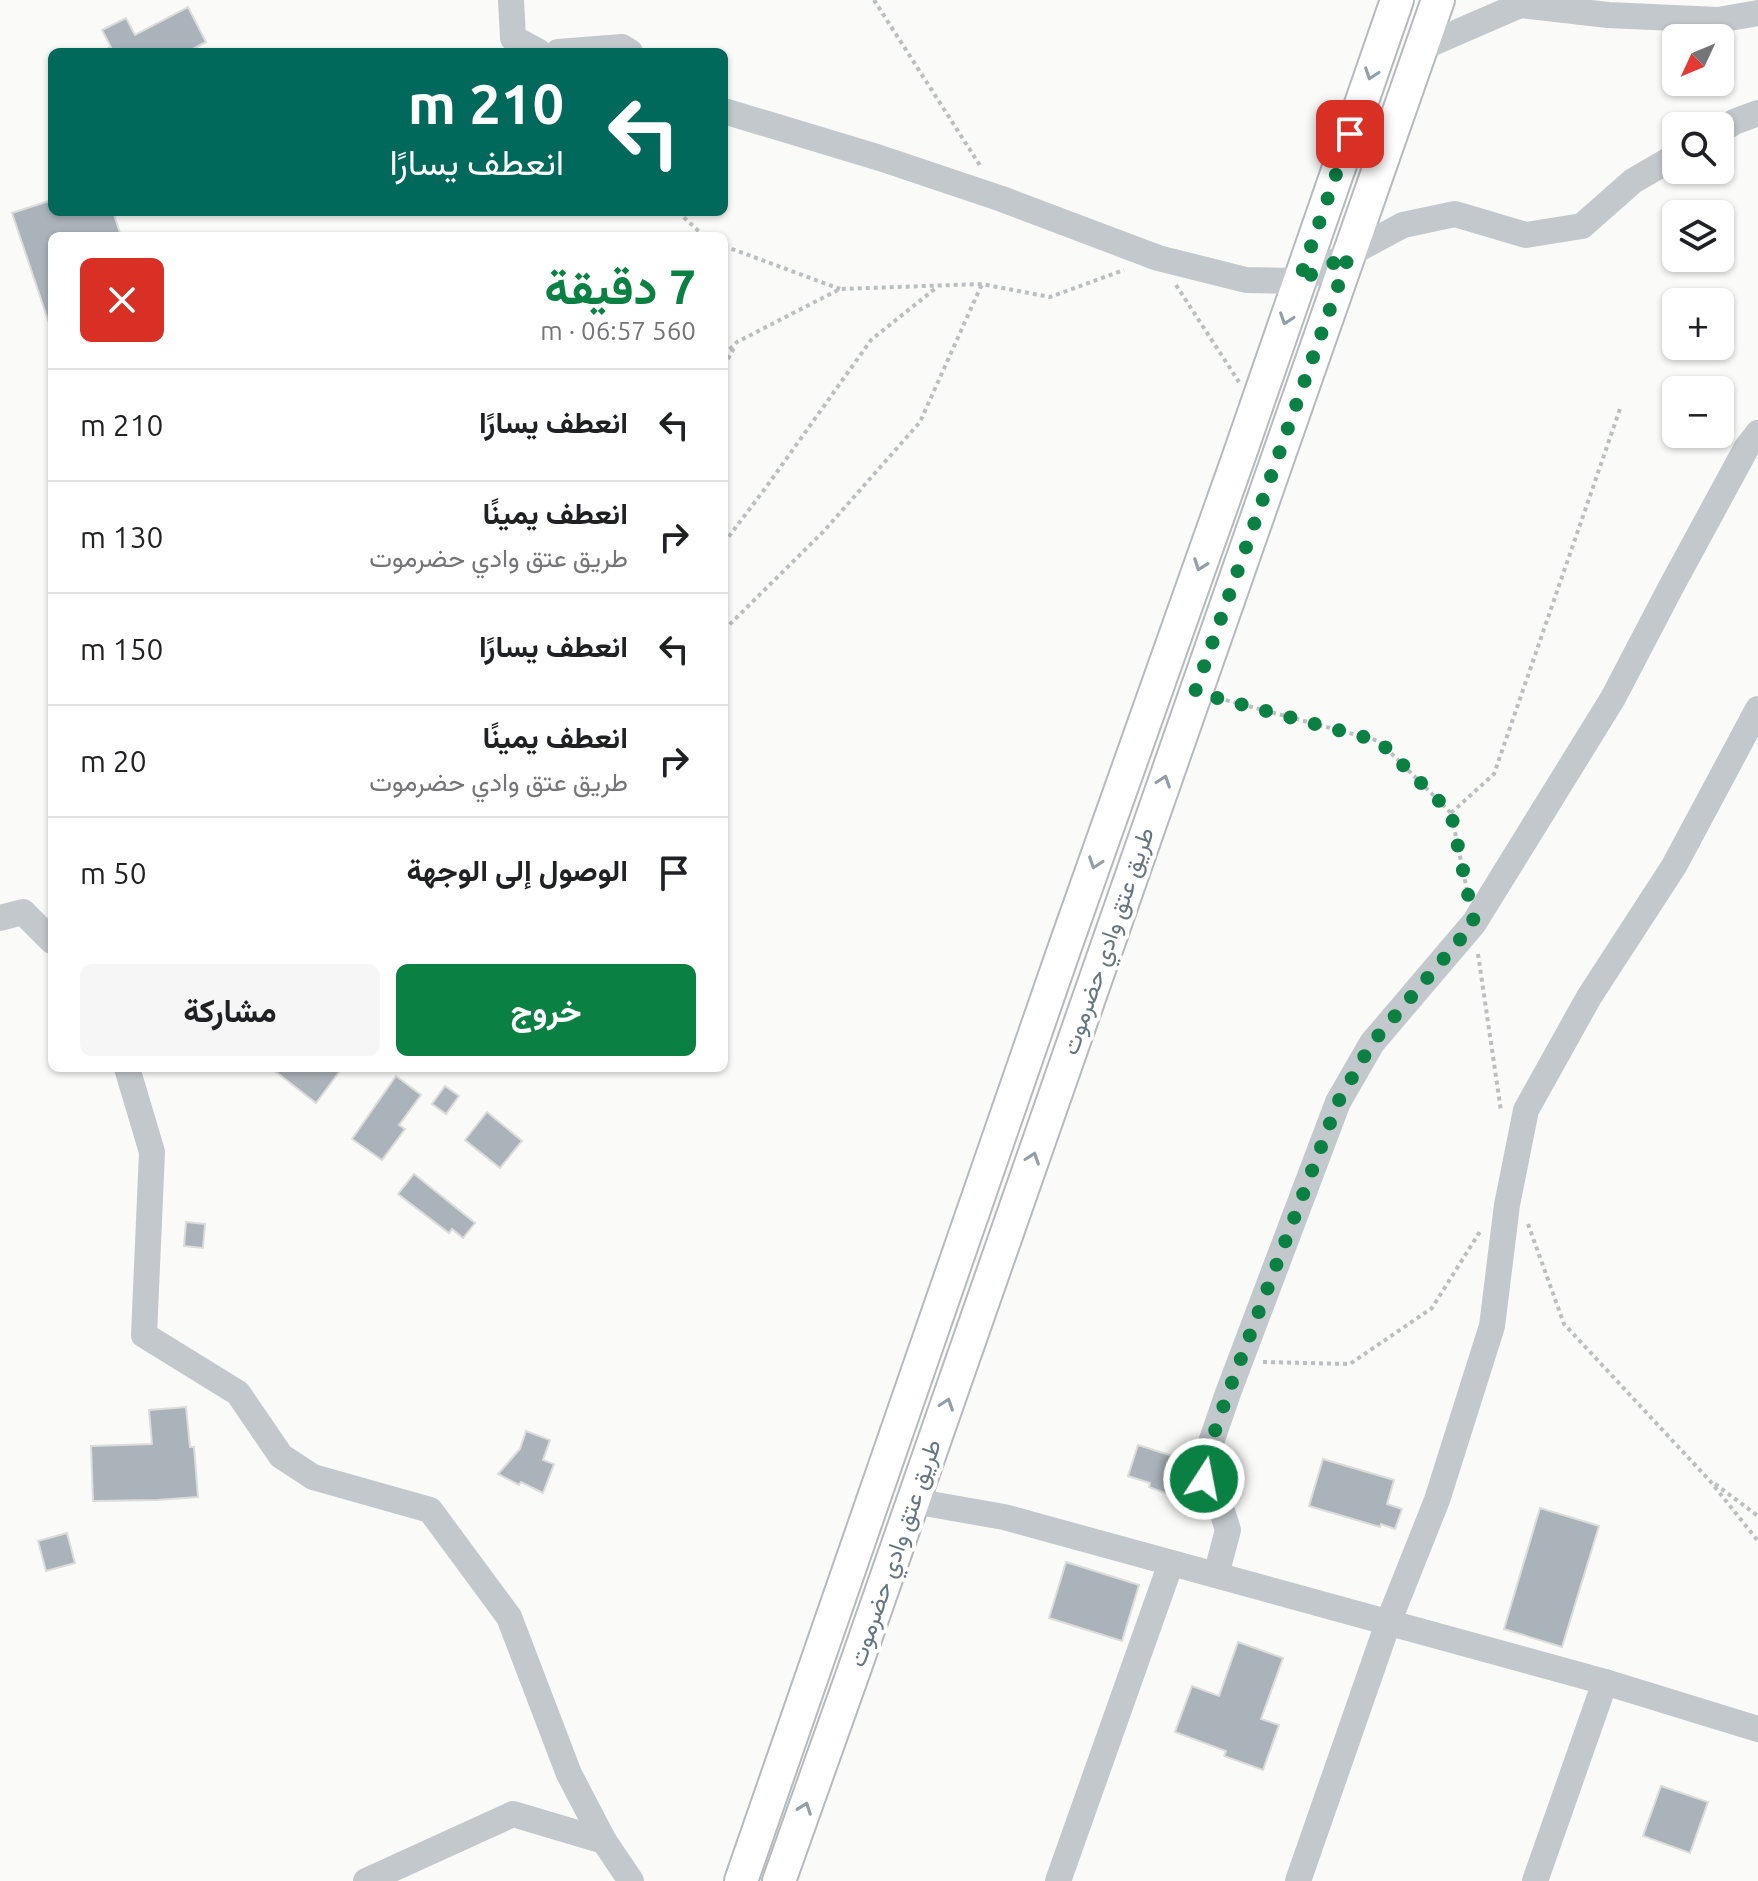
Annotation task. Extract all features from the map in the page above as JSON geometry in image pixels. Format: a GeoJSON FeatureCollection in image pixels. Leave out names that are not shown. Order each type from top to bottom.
{"type":"FeatureCollection","features":[{"type":"Feature","properties":{"kind":"main road","name":"طريق عتق وادي حضرموت"},"geometry":{"type":"LineString","coordinates":[[742,1880],[1397,0]]}},
{"type":"Feature","properties":{"kind":"main road","name":"طريق عتق وادي حضرموت"},"geometry":{"type":"LineString","coordinates":[[779,1881],[1438,0]]}},
{"type":"Feature","properties":{"kind":"street"},"geometry":{"type":"LineString","coordinates":[[511,0],[513,38],[532,48]]}},
{"type":"Feature","properties":{"kind":"street"},"geometry":{"type":"LineString","coordinates":[[1421,48],[1520,5],[1608,15],[1718,20],[1758,13]]}},
{"type":"Feature","properties":{"kind":"street"},"geometry":{"type":"LineString","coordinates":[[728,112],[1002,199],[1158,258],[1246,280],[1299,281],[1403,225],[1455,214],[1526,235],[1582,226],[1633,181],[1662,164]]}},
{"type":"Feature","properties":{"kind":"street"},"geometry":{"type":"LineString","coordinates":[[1734,122],[1758,113]]}},
{"type":"Feature","properties":{"kind":"street"},"geometry":{"type":"LineString","coordinates":[[1216,1575],[1228,1530],[1221,1508],[1204,1479],[1206,1457],[1338,1102],[1372,1043],[1474,923],[1613,698],[1678,573],[1747,447],[1758,433]]}},
{"type":"Feature","properties":{"kind":"street"},"geometry":{"type":"LineString","coordinates":[[1298,1881],[1388,1623],[1437,1500],[1492,1326],[1507,1205],[1526,1110],[1589,997],[1674,866],[1758,709]]}},
{"type":"Feature","properties":{"kind":"street"},"geometry":{"type":"LineString","coordinates":[[0,918],[23,912],[48,937]]}},
{"type":"Feature","properties":{"kind":"street"},"geometry":{"type":"LineString","coordinates":[[128,1072],[152,1152],[144,1335],[238,1393],[281,1456],[313,1477],[430,1510],[509,1617],[569,1774],[604,1841],[631,1881]]}},
{"type":"Feature","properties":{"kind":"street"},"geometry":{"type":"LineString","coordinates":[[913,1501],[1004,1517],[1605,1682],[1758,1729]]}},
{"type":"Feature","properties":{"kind":"street"},"geometry":{"type":"LineString","coordinates":[[1058,1881],[1171,1563]]}},
{"type":"Feature","properties":{"kind":"street"},"geometry":{"type":"LineString","coordinates":[[1535,1881],[1605,1682]]}},
{"type":"Feature","properties":{"kind":"street"},"geometry":{"type":"LineString","coordinates":[[366,1881],[513,1814],[604,1841]]}},
{"type":"Feature","properties":{"kind":"path"},"geometry":{"type":"LineString","coordinates":[[874,0],[1002,199]]}},
{"type":"Feature","properties":{"kind":"path"},"geometry":{"type":"LineString","coordinates":[[682,216],[700,232]]}},
{"type":"Feature","properties":{"kind":"path"},"geometry":{"type":"LineString","coordinates":[[728,247],[840,289],[982,284],[1050,297],[1158,258],[1255,407]]}},
{"type":"Feature","properties":{"kind":"path"},"geometry":{"type":"LineString","coordinates":[[728,626],[823,532],[920,422],[982,284]]}},
{"type":"Feature","properties":{"kind":"path"},"geometry":{"type":"LineString","coordinates":[[728,538],[871,340],[939,285]]}},
{"type":"Feature","properties":{"kind":"path"},"geometry":{"type":"LineString","coordinates":[[728,351],[737,342],[840,289]]}},
{"type":"Feature","properties":{"kind":"path"},"geometry":{"type":"LineString","coordinates":[[728,359],[737,342]]}},
{"type":"Feature","properties":{"kind":"path"},"geometry":{"type":"LineString","coordinates":[[1451,813],[1494,774],[1621,406]]}},
{"type":"Feature","properties":{"kind":"path"},"geometry":{"type":"LineString","coordinates":[[1195,692],[1379,741],[1451,813],[1474,923],[1503,1120]]}},
{"type":"Feature","properties":{"kind":"path"},"geometry":{"type":"LineString","coordinates":[[1240,1361],[1350,1364],[1432,1308],[1488,1219]]}},
{"type":"Feature","properties":{"kind":"path"},"geometry":{"type":"LineString","coordinates":[[1527,1224],[1564,1324],[1710,1481],[1758,1541]]}},
{"type":"Feature","properties":{"kind":"path"},"geometry":{"type":"LineString","coordinates":[[1710,1481],[1758,1516]]}},
{"type":"Feature","properties":{"kind":"building"},"geometry":{"type":"Polygon","coordinates":[[[188,7],[206,42],[195,48],[109,48],[102,30],[126,18],[135,35],[188,7]]]}},
{"type":"Feature","properties":{"kind":"building"},"geometry":{"type":"Polygon","coordinates":[[[48,201],[48,216],[114,216],[120,232],[48,232],[48,320],[12,213],[48,201]]]}},
{"type":"Feature","properties":{"kind":"building"},"geometry":{"type":"Polygon","coordinates":[[[276,1072],[339,1072],[316,1103],[276,1072]]]}},
{"type":"Feature","properties":{"kind":"building"},"geometry":{"type":"Polygon","coordinates":[[[396,1076],[421,1095],[399,1125],[405,1129],[382,1160],[352,1139],[396,1076]]]}},
{"type":"Feature","properties":{"kind":"building"},"geometry":{"type":"Polygon","coordinates":[[[445,1086],[459,1096],[446,1114],[432,1104],[445,1086]]]}},
{"type":"Feature","properties":{"kind":"building"},"geometry":{"type":"Polygon","coordinates":[[[487,1112],[522,1141],[500,1168],[465,1140],[487,1112]]]}},
{"type":"Feature","properties":{"kind":"building"},"geometry":{"type":"Polygon","coordinates":[[[414,1174],[475,1223],[463,1238],[452,1229],[449,1233],[398,1194],[414,1174]]]}},
{"type":"Feature","properties":{"kind":"building"},"geometry":{"type":"Polygon","coordinates":[[[186,1222],[205,1224],[203,1248],[184,1246],[186,1222]]]}},
{"type":"Feature","properties":{"kind":"building"},"geometry":{"type":"Polygon","coordinates":[[[186,1407],[190,1447],[194,1447],[198,1497],[93,1501],[91,1446],[152,1444],[149,1410],[186,1407]]]}},
{"type":"Feature","properties":{"kind":"building"},"geometry":{"type":"Polygon","coordinates":[[[526,1431],[550,1440],[543,1460],[554,1464],[543,1493],[498,1474],[520,1449],[526,1431]]]}},
{"type":"Feature","properties":{"kind":"building"},"geometry":{"type":"Polygon","coordinates":[[[1138,1445],[1179,1458],[1168,1494],[1149,1487],[1150,1483],[1128,1476],[1138,1445]]]}},
{"type":"Feature","properties":{"kind":"building"},"geometry":{"type":"Polygon","coordinates":[[[1323,1459],[1394,1480],[1387,1504],[1402,1509],[1395,1529],[1309,1506],[1323,1459]]]}},
{"type":"Feature","properties":{"kind":"building"},"geometry":{"type":"Polygon","coordinates":[[[1540,1508],[1599,1526],[1562,1647],[1504,1629],[1540,1508]]]}},
{"type":"Feature","properties":{"kind":"building"},"geometry":{"type":"Polygon","coordinates":[[[67,1533],[75,1563],[46,1571],[38,1541],[67,1533]]]}},
{"type":"Feature","properties":{"kind":"building"},"geometry":{"type":"Polygon","coordinates":[[[1066,1562],[1139,1585],[1122,1641],[1049,1618],[1066,1562]]]}},
{"type":"Feature","properties":{"kind":"building"},"geometry":{"type":"Polygon","coordinates":[[[1238,1642],[1283,1658],[1261,1719],[1279,1725],[1263,1770],[1224,1756],[1226,1751],[1175,1732],[1192,1686],[1219,1696],[1238,1642]]]}},
{"type":"Feature","properties":{"kind":"building"},"geometry":{"type":"Polygon","coordinates":[[[1661,1786],[1708,1802],[1690,1853],[1643,1836],[1661,1786]]]}},
{"type":"Feature","properties":{"kind":"route"},"geometry":{"type":"LineString","coordinates":[[1204,1479],[1206,1457],[1228,1393],[1338,1102],[1372,1043],[1474,923],[1451,813],[1379,741],[1195,692],[1349,255],[1299,281],[1350,134]]}}]}
